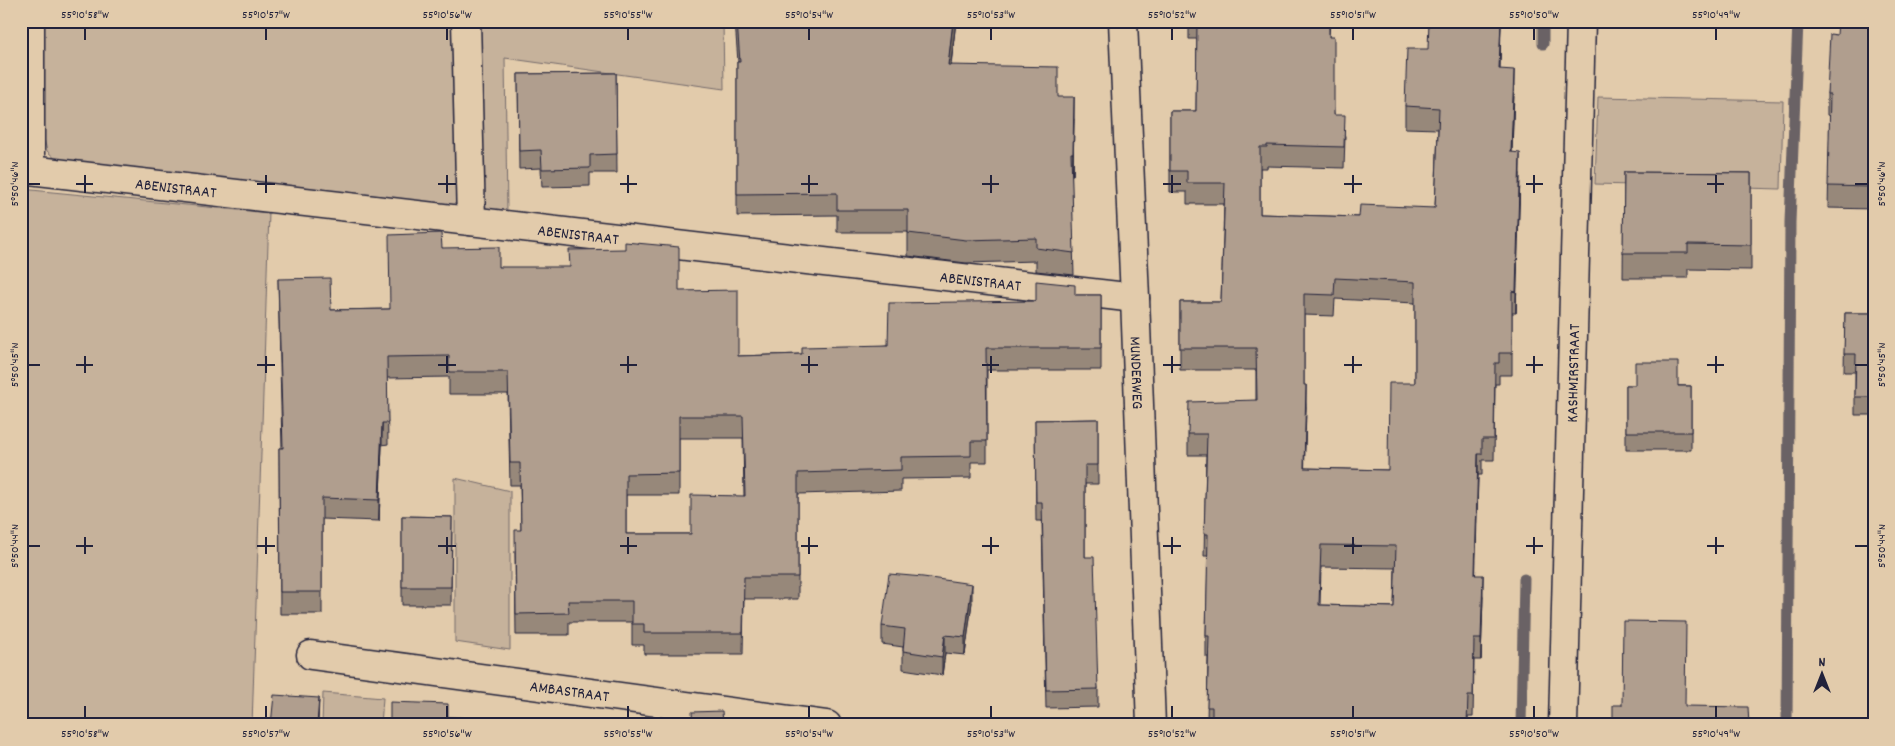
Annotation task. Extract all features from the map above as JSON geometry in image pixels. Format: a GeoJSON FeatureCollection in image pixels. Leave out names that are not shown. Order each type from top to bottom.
{"type":"FeatureCollection","features":[{"type":"Feature","properties":{"kind":"street"},"geometry":{"type":"LineString","coordinates":[[26,170],[30,21]]}},
{"type":"Feature","properties":{"kind":"street"},"geometry":{"type":"LineString","coordinates":[[466,21],[471,221]]}},
{"type":"Feature","properties":{"kind":"street","name":"MUNDERWEG"},"geometry":{"type":"LineString","coordinates":[[1123,21],[1136,298],[1151,725]]}},
{"type":"Feature","properties":{"kind":"street","name":"KASHMIRSTRAAT"},"geometry":{"type":"LineString","coordinates":[[1563,725],[1581,21]]}},
{"type":"Feature","properties":{"kind":"street","name":"ABENISTRAAT"},"geometry":{"type":"LineString","coordinates":[[26,170],[1136,298]]}},
{"type":"Feature","properties":{"kind":"street","name":"AMBASTRAAT"},"geometry":{"type":"LineString","coordinates":[[312,655],[827,725]]}},
{"type":"Feature","properties":{"kind":"shaded area"},"geometry":{"type":"Polygon","coordinates":[[[42,21],[723,21],[724,89],[505,58],[507,213],[60,163],[47,151],[42,130],[42,21]]]}},
{"type":"Feature","properties":{"kind":"shaded area"},"geometry":{"type":"Polygon","coordinates":[[[1598,97],[1783,101],[1781,189],[1595,184],[1598,97]]]}},
{"type":"Feature","properties":{"kind":"shaded area"},"geometry":{"type":"Polygon","coordinates":[[[21,189],[269,213],[252,725],[21,725],[21,189]]]}},
{"type":"Feature","properties":{"kind":"shaded area"},"geometry":{"type":"Polygon","coordinates":[[[455,478],[510,491],[510,650],[455,642],[455,478]]]}},
{"type":"Feature","properties":{"kind":"shaded area"},"geometry":{"type":"Polygon","coordinates":[[[323,693],[383,698],[381,725],[322,725],[323,693]]]}},
{"type":"Feature","properties":{"kind":"building"},"geometry":{"type":"Polygon","coordinates":[[[737,21],[953,21],[948,65],[1058,67],[1058,97],[1074,97],[1073,153],[1071,153],[1074,253],[1036,248],[1036,238],[966,240],[908,233],[908,210],[837,210],[837,193],[737,194],[737,62],[740,62],[737,21]]]}},
{"type":"Feature","properties":{"kind":"building"},"geometry":{"type":"Polygon","coordinates":[[[1197,21],[1329,21],[1329,37],[1334,37],[1334,115],[1345,115],[1344,147],[1267,145],[1267,147],[1260,147],[1260,214],[1359,217],[1360,205],[1435,208],[1439,108],[1405,106],[1407,49],[1428,49],[1429,21],[1501,21],[1499,69],[1514,70],[1511,152],[1520,153],[1516,292],[1512,291],[1512,353],[1499,353],[1499,363],[1495,363],[1494,439],[1482,439],[1482,454],[1478,454],[1475,575],[1483,575],[1481,639],[1474,639],[1473,696],[1468,696],[1467,725],[1212,725],[1212,707],[1207,707],[1209,636],[1206,636],[1208,534],[1204,534],[1207,434],[1188,434],[1189,402],[1257,400],[1256,348],[1180,348],[1180,302],[1221,302],[1225,183],[1187,183],[1187,171],[1170,171],[1170,111],[1196,111],[1197,21]],[[1335,278],[1334,295],[1304,294],[1304,385],[1306,385],[1304,468],[1388,470],[1389,383],[1415,383],[1415,282],[1335,278]],[[1321,545],[1319,605],[1394,607],[1396,546],[1321,545]]]}},
{"type":"Feature","properties":{"kind":"building"},"geometry":{"type":"Polygon","coordinates":[[[1838,21],[1874,21],[1874,187],[1828,186],[1830,94],[1827,94],[1830,34],[1837,35],[1838,21]]]}},
{"type":"Feature","properties":{"kind":"building"},"geometry":{"type":"Polygon","coordinates":[[[616,73],[617,154],[590,155],[590,168],[542,169],[541,150],[519,151],[518,74],[616,73]]]}},
{"type":"Feature","properties":{"kind":"building"},"geometry":{"type":"Polygon","coordinates":[[[1624,172],[1751,173],[1751,245],[1688,244],[1688,253],[1623,253],[1624,172]]]}},
{"type":"Feature","properties":{"kind":"building"},"geometry":{"type":"Polygon","coordinates":[[[441,233],[442,248],[499,247],[499,267],[570,267],[569,250],[625,249],[625,242],[679,247],[679,291],[738,290],[738,356],[802,354],[802,347],[888,345],[889,303],[1036,301],[1036,281],[1075,285],[1075,295],[1101,295],[1101,348],[986,348],[987,441],[971,441],[971,456],[901,457],[901,470],[798,473],[798,577],[744,577],[743,633],[644,633],[644,624],[632,624],[632,601],[568,601],[569,613],[516,614],[515,530],[521,530],[520,463],[510,463],[508,372],[449,372],[449,356],[387,357],[388,423],[382,423],[379,500],[322,498],[322,592],[280,592],[279,448],[283,448],[278,279],[330,278],[331,310],[390,309],[389,235],[441,233]],[[679,416],[679,473],[626,474],[626,534],[691,534],[691,495],[745,496],[743,416],[679,416]]]}},
{"type":"Feature","properties":{"kind":"building"},"geometry":{"type":"Polygon","coordinates":[[[1845,313],[1874,313],[1874,397],[1855,397],[1856,354],[1844,354],[1845,313]]]}},
{"type":"Feature","properties":{"kind":"building"},"geometry":{"type":"Polygon","coordinates":[[[1635,362],[1678,362],[1678,386],[1691,386],[1691,432],[1626,432],[1626,385],[1635,385],[1635,362]]]}},
{"type":"Feature","properties":{"kind":"building"},"geometry":{"type":"Polygon","coordinates":[[[1098,419],[1098,465],[1085,465],[1085,557],[1094,557],[1098,689],[1046,690],[1042,502],[1036,502],[1035,420],[1098,419]]]}},
{"type":"Feature","properties":{"kind":"building"},"geometry":{"type":"Polygon","coordinates":[[[402,516],[452,517],[451,587],[402,587],[402,516]]]}},
{"type":"Feature","properties":{"kind":"building"},"geometry":{"type":"Polygon","coordinates":[[[889,574],[972,584],[965,637],[945,635],[942,657],[903,651],[905,629],[882,626],[889,574]]]}},
{"type":"Feature","properties":{"kind":"building"},"geometry":{"type":"Polygon","coordinates":[[[1623,621],[1686,622],[1685,706],[1748,707],[1749,725],[1613,725],[1613,705],[1622,705],[1623,621]]]}},
{"type":"Feature","properties":{"kind":"building"},"geometry":{"type":"Polygon","coordinates":[[[274,695],[319,698],[317,725],[271,725],[274,695]]]}},
{"type":"Feature","properties":{"kind":"building"},"geometry":{"type":"Polygon","coordinates":[[[390,702],[448,704],[448,717],[511,719],[511,725],[390,725],[390,702]]]}},
{"type":"Feature","properties":{"kind":"building"},"geometry":{"type":"Polygon","coordinates":[[[722,711],[723,724],[737,725],[693,725],[692,712],[722,711]]]}},
{"type":"Feature","properties":{"kind":"waterway"},"geometry":{"type":"LineString","coordinates":[[1543,21],[1543,44]]}},
{"type":"Feature","properties":{"kind":"waterway"},"geometry":{"type":"LineString","coordinates":[[1787,725],[1790,222],[1798,21]]}},
{"type":"Feature","properties":{"kind":"waterway"},"geometry":{"type":"LineString","coordinates":[[1521,725],[1524,579]]}}]}
